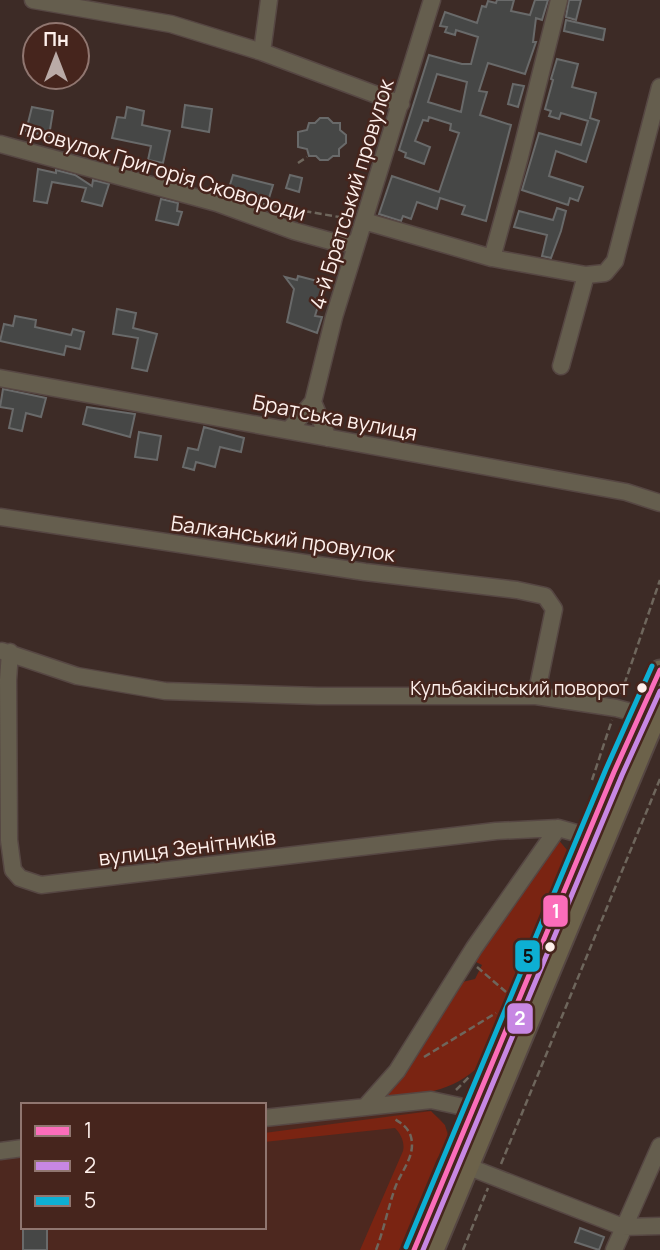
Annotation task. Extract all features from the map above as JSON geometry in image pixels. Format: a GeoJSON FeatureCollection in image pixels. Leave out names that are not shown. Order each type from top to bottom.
{"type":"FeatureCollection","features":[{"type":"Feature","properties":{"kind":"main road"},"geometry":{"type":"LineString","coordinates":[[434,1250],[469,1167],[481,1115],[587,836],[660,670]]}},
{"type":"Feature","properties":{"kind":"main road"},"geometry":{"type":"LineString","coordinates":[[414,1250],[481,1115],[660,708]]}},
{"type":"Feature","properties":{"kind":"street"},"geometry":{"type":"LineString","coordinates":[[33,0],[171,24],[262,52],[401,103]]}},
{"type":"Feature","properties":{"kind":"street"},"geometry":{"type":"LineString","coordinates":[[262,52],[269,0]]}},
{"type":"Feature","properties":{"kind":"street","name":"4-й Братський провулок"},"geometry":{"type":"LineString","coordinates":[[289,430],[313,402],[334,317],[432,0]]}},
{"type":"Feature","properties":{"kind":"street"},"geometry":{"type":"LineString","coordinates":[[492,258],[559,0]]}},
{"type":"Feature","properties":{"kind":"street"},"geometry":{"type":"LineString","coordinates":[[364,221],[492,258],[586,275],[605,273],[615,261],[660,87]]}},
{"type":"Feature","properties":{"kind":"street","name":"провулок Григорія Сковороди"},"geometry":{"type":"LineString","coordinates":[[0,144],[217,203],[294,231],[334,242],[356,244]]}},
{"type":"Feature","properties":{"kind":"street"},"geometry":{"type":"LineString","coordinates":[[561,366],[586,275]]}},
{"type":"Feature","properties":{"kind":"street","name":"Братська вулиця"},"geometry":{"type":"LineString","coordinates":[[0,379],[626,492],[660,503]]}},
{"type":"Feature","properties":{"kind":"street"},"geometry":{"type":"LineString","coordinates":[[313,402],[328,438]]}},
{"type":"Feature","properties":{"kind":"street","name":"Балканський провулок"},"geometry":{"type":"LineString","coordinates":[[0,517],[545,596],[554,608],[536,696]]}},
{"type":"Feature","properties":{"kind":"street"},"geometry":{"type":"LineString","coordinates":[[5,652],[77,676],[165,691],[318,696],[536,696],[639,714]]}},
{"type":"Feature","properties":{"kind":"street","name":"вулиця Зенітників"},"geometry":{"type":"LineString","coordinates":[[5,652],[8,680],[9,826],[13,870],[20,878],[41,885],[496,831],[558,828],[587,836]]}},
{"type":"Feature","properties":{"kind":"street"},"geometry":{"type":"LineString","coordinates":[[365,1107],[397,1071],[465,962],[558,828]]}},
{"type":"Feature","properties":{"kind":"street"},"geometry":{"type":"LineString","coordinates":[[266,1118],[431,1100],[481,1115]]}},
{"type":"Feature","properties":{"kind":"street"},"geometry":{"type":"LineString","coordinates":[[614,1250],[660,1146]]}},
{"type":"Feature","properties":{"kind":"street"},"geometry":{"type":"LineString","coordinates":[[0,1151],[21,1148]]}},
{"type":"Feature","properties":{"kind":"street"},"geometry":{"type":"LineString","coordinates":[[469,1167],[623,1227],[660,1226]]}},
{"type":"Feature","properties":{"kind":"path"},"geometry":{"type":"LineString","coordinates":[[298,163],[307,157]]}},
{"type":"Feature","properties":{"kind":"path"},"geometry":{"type":"LineString","coordinates":[[284,207],[339,217],[372,197]]}},
{"type":"Feature","properties":{"kind":"path"},"geometry":{"type":"LineString","coordinates":[[463,1250],[660,779]]}},
{"type":"Feature","properties":{"kind":"path"},"geometry":{"type":"LineString","coordinates":[[465,962],[479,968],[506,992]]}},
{"type":"Feature","properties":{"kind":"path"},"geometry":{"type":"LineString","coordinates":[[376,1250],[386,1225],[395,1187],[411,1154],[411,1137],[406,1126],[389,1116]]}},
{"type":"Feature","properties":{"kind":"shaded area"},"geometry":{"type":"Polygon","coordinates":[[[557,838],[567,850],[568,861],[481,1064],[470,1074],[447,1087],[421,1094],[380,1098],[458,983],[475,979],[482,965],[472,960],[557,838]]]}},
{"type":"Feature","properties":{"kind":"shaded area"},"geometry":{"type":"Polygon","coordinates":[[[423,1108],[440,1118],[450,1135],[450,1143],[406,1250],[0,1250],[0,1158],[21,1155],[21,1229],[266,1229],[266,1125],[423,1108]]]}},
{"type":"Feature","properties":{"kind":"shaded area"},"geometry":{"type":"Polygon","coordinates":[[[431,1111],[445,1125],[450,1143],[437,1159],[399,1250],[360,1250],[403,1151],[402,1139],[395,1128],[266,1142],[266,1133],[431,1111]]]}},
{"type":"Feature","properties":{"kind":"building"},"geometry":{"type":"Polygon","coordinates":[[[497,0],[514,0],[511,11],[530,15],[535,0],[548,0],[542,20],[536,18],[533,42],[536,42],[525,74],[488,63],[479,91],[487,92],[480,115],[511,125],[486,221],[462,214],[465,206],[440,198],[437,209],[417,202],[411,219],[403,216],[401,221],[379,214],[392,176],[439,192],[459,133],[450,130],[451,124],[429,117],[428,121],[423,120],[415,141],[430,147],[424,164],[405,157],[406,153],[399,150],[429,55],[471,64],[478,37],[456,30],[455,35],[445,32],[447,27],[440,26],[445,12],[477,23],[482,6],[486,7],[488,1],[496,3],[497,0]],[[437,74],[428,102],[461,112],[467,82],[437,74]]]}},
{"type":"Feature","properties":{"kind":"building"},"geometry":{"type":"Polygon","coordinates":[[[569,0],[581,0],[576,20],[566,17],[569,0]]]}},
{"type":"Feature","properties":{"kind":"building"},"geometry":{"type":"Polygon","coordinates":[[[566,20],[605,29],[603,40],[564,31],[566,20]]]}},
{"type":"Feature","properties":{"kind":"building"},"geometry":{"type":"Polygon","coordinates":[[[557,59],[578,64],[572,87],[596,93],[590,118],[599,121],[586,162],[556,151],[549,176],[583,187],[578,201],[570,198],[568,205],[522,190],[539,133],[581,145],[588,121],[561,113],[559,119],[549,116],[551,111],[545,109],[557,59]]]}},
{"type":"Feature","properties":{"kind":"building"},"geometry":{"type":"Polygon","coordinates":[[[513,84],[524,86],[518,107],[508,104],[513,84]]]}},
{"type":"Feature","properties":{"kind":"building"},"geometry":{"type":"Polygon","coordinates":[[[185,105],[212,109],[209,132],[182,127],[185,105]]]}},
{"type":"Feature","properties":{"kind":"building"},"geometry":{"type":"Polygon","coordinates":[[[32,107],[53,111],[49,136],[26,131],[32,107]]]}},
{"type":"Feature","properties":{"kind":"building"},"geometry":{"type":"Polygon","coordinates":[[[127,107],[144,111],[142,125],[170,131],[163,163],[148,160],[151,146],[112,138],[117,117],[125,118],[127,107]]]}},
{"type":"Feature","properties":{"kind":"building"},"geometry":{"type":"Polygon","coordinates":[[[320,118],[340,123],[340,130],[346,135],[346,143],[339,149],[339,156],[328,160],[309,156],[307,149],[298,147],[298,132],[307,130],[309,123],[315,123],[320,118]]]}},
{"type":"Feature","properties":{"kind":"building"},"geometry":{"type":"Polygon","coordinates":[[[38,169],[75,175],[92,186],[93,180],[109,184],[102,206],[82,201],[86,188],[52,182],[47,203],[34,201],[38,169]]]}},
{"type":"Feature","properties":{"kind":"building"},"geometry":{"type":"Polygon","coordinates":[[[233,175],[273,185],[269,198],[229,188],[233,175]]]}},
{"type":"Feature","properties":{"kind":"building"},"geometry":{"type":"Polygon","coordinates":[[[290,175],[302,178],[299,192],[286,188],[290,175]]]}},
{"type":"Feature","properties":{"kind":"building"},"geometry":{"type":"Polygon","coordinates":[[[161,199],[178,203],[177,211],[182,212],[178,225],[156,220],[161,199]]]}},
{"type":"Feature","properties":{"kind":"building"},"geometry":{"type":"Polygon","coordinates":[[[557,208],[566,211],[551,258],[542,256],[547,235],[514,227],[519,211],[553,220],[557,208]]]}},
{"type":"Feature","properties":{"kind":"building"},"geometry":{"type":"Polygon","coordinates":[[[298,276],[325,283],[315,316],[322,317],[317,333],[287,322],[294,289],[285,277],[297,280],[298,276]]]}},
{"type":"Feature","properties":{"kind":"building"},"geometry":{"type":"Polygon","coordinates":[[[117,309],[136,313],[133,328],[157,334],[147,371],[132,368],[138,338],[113,334],[117,309]]]}},
{"type":"Feature","properties":{"kind":"building"},"geometry":{"type":"Polygon","coordinates":[[[15,316],[36,320],[35,327],[71,335],[73,329],[84,332],[80,349],[66,346],[64,355],[0,341],[4,324],[13,326],[15,316]]]}},
{"type":"Feature","properties":{"kind":"building"},"geometry":{"type":"Polygon","coordinates":[[[3,389],[46,398],[41,417],[26,413],[22,431],[9,428],[13,409],[0,407],[3,389]]]}},
{"type":"Feature","properties":{"kind":"building"},"geometry":{"type":"Polygon","coordinates":[[[87,407],[135,414],[130,437],[83,424],[87,407]]]}},
{"type":"Feature","properties":{"kind":"building"},"geometry":{"type":"Polygon","coordinates":[[[204,427],[244,438],[241,452],[220,447],[215,467],[196,462],[194,470],[183,467],[188,448],[198,450],[204,427]]]}},
{"type":"Feature","properties":{"kind":"building"},"geometry":{"type":"Polygon","coordinates":[[[139,432],[161,436],[157,460],[135,457],[139,432]]]}},
{"type":"Feature","properties":{"kind":"building"},"geometry":{"type":"Polygon","coordinates":[[[580,1228],[604,1237],[599,1250],[575,1242],[580,1228]]]}},
{"type":"Feature","properties":{"kind":"building"},"geometry":{"type":"Polygon","coordinates":[[[23,1229],[47,1229],[47,1250],[23,1250],[23,1229]]]}},
{"type":"Feature","properties":{"kind":"transit line","name":"5"},"geometry":{"type":"LineString","coordinates":[[406,1247],[606,769],[652,666]]}},
{"type":"Feature","properties":{"kind":"transit line","name":"1"},"geometry":{"type":"LineString","coordinates":[[414,1250],[614,772],[660,670]]}},
{"type":"Feature","properties":{"kind":"transit line","name":"2"},"geometry":{"type":"LineString","coordinates":[[423,1250],[622,775],[660,691]]}},
{"type":"Feature","properties":{"kind":"place","name":"Кульбакінський поворот"},"geometry":{"type":"Point","coordinates":[642,688]}}]}
